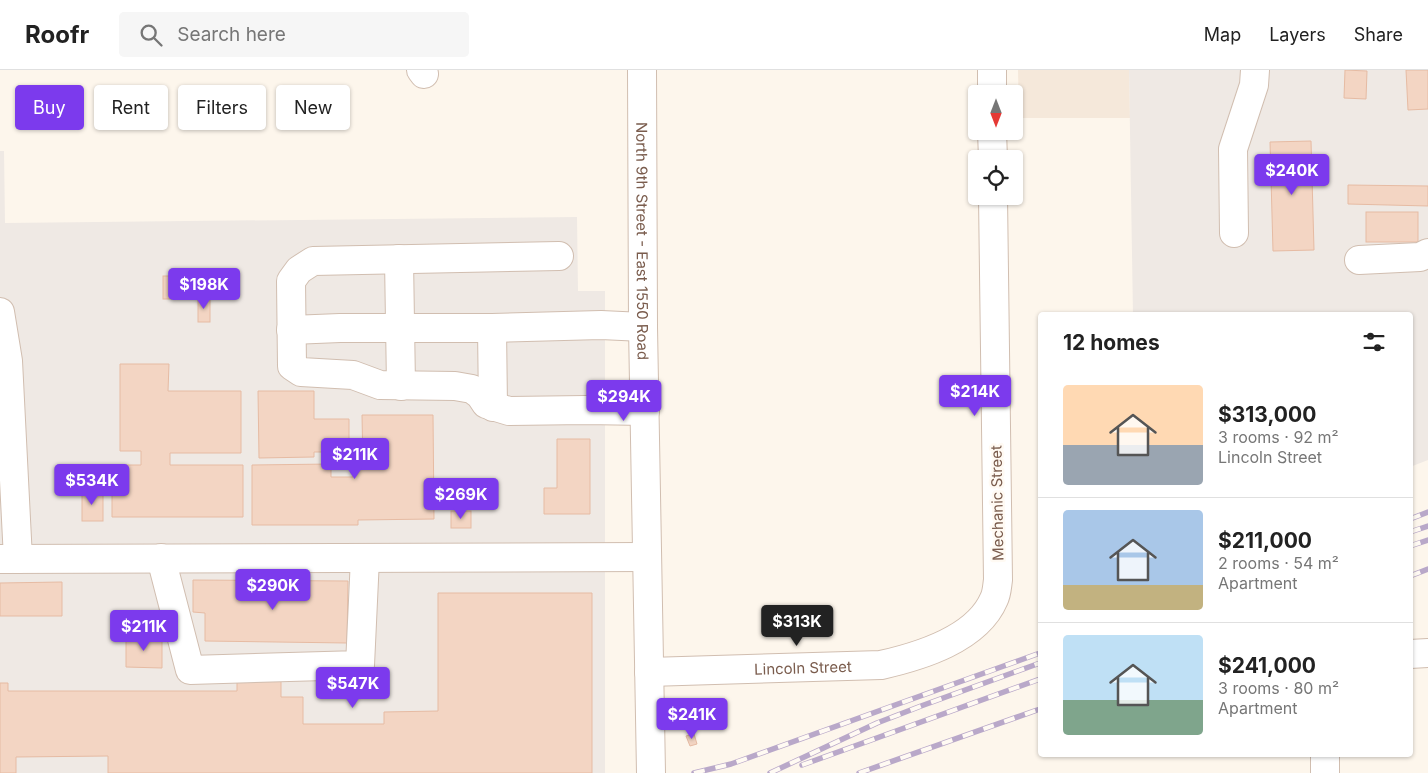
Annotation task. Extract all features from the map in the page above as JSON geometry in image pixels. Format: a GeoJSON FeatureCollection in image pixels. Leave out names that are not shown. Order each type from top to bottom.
{"type":"FeatureCollection","features":[{"type":"Feature","properties":{"kind":"street","name":"North 9th Street - East 1550 Road"},"geometry":{"type":"LineString","coordinates":[[642,70],[651,773]]}},
{"type":"Feature","properties":{"kind":"street"},"geometry":{"type":"LineString","coordinates":[[992,70],[992,85]]}},
{"type":"Feature","properties":{"kind":"street"},"geometry":{"type":"LineString","coordinates":[[1234,233],[1233,149],[1254,84],[1255,70]]}},
{"type":"Feature","properties":{"kind":"street","name":"Mechanic Street"},"geometry":{"type":"LineString","coordinates":[[952,640],[982,618],[995,598],[998,580],[993,205]]}},
{"type":"Feature","properties":{"kind":"street"},"geometry":{"type":"LineString","coordinates":[[1359,260],[1420,257],[1428,253]]}},
{"type":"Feature","properties":{"kind":"street"},"geometry":{"type":"LineString","coordinates":[[559,256],[312,261],[299,270],[291,281],[292,366],[301,372],[353,375],[380,385],[455,386],[472,389],[480,395],[486,404],[509,411],[645,411]]}},
{"type":"Feature","properties":{"kind":"street"},"geometry":{"type":"LineString","coordinates":[[399,259],[401,386]]}},
{"type":"Feature","properties":{"kind":"street"},"geometry":{"type":"LineString","coordinates":[[0,312],[8,361],[9,559],[647,557]]}},
{"type":"Feature","properties":{"kind":"street"},"geometry":{"type":"LineString","coordinates":[[291,330],[601,325],[644,327]]}},
{"type":"Feature","properties":{"kind":"street"},"geometry":{"type":"LineString","coordinates":[[492,328],[494,407]]}},
{"type":"Feature","properties":{"kind":"street"},"geometry":{"type":"LineString","coordinates":[[161,558],[190,670],[360,665],[365,558]]}},
{"type":"Feature","properties":{"kind":"street","name":"Lincoln Street"},"geometry":{"type":"LineString","coordinates":[[649,672],[881,665],[905,660],[952,640]]}},
{"type":"Feature","properties":{"kind":"street"},"geometry":{"type":"LineString","coordinates":[[1413,654],[1428,653]]}},
{"type":"Feature","properties":{"kind":"street"},"geometry":{"type":"LineString","coordinates":[[1324,757],[1325,773]]}},
{"type":"Feature","properties":{"kind":"shaded area"},"geometry":{"type":"Polygon","coordinates":[[[1018,70],[1129,70],[1130,118],[1023,118],[1023,85],[1018,85],[1018,70]]]}},
{"type":"Feature","properties":{"kind":"shaded area"},"geometry":{"type":"Polygon","coordinates":[[[1129,70],[1428,70],[1428,460],[1413,466],[1413,312],[1133,312],[1129,70]]]}},
{"type":"Feature","properties":{"kind":"shaded area"},"geometry":{"type":"Polygon","coordinates":[[[0,151],[4,151],[5,223],[577,217],[578,291],[605,291],[605,773],[0,773],[0,151]]]}},
{"type":"Feature","properties":{"kind":"building"},"geometry":{"type":"Polygon","coordinates":[[[1345,70],[1367,71],[1366,99],[1344,98],[1345,70]]]}},
{"type":"Feature","properties":{"kind":"building"},"geometry":{"type":"Polygon","coordinates":[[[1406,70],[1428,70],[1428,109],[1408,110],[1406,70]]]}},
{"type":"Feature","properties":{"kind":"building"},"geometry":{"type":"Polygon","coordinates":[[[1311,141],[1314,250],[1273,251],[1270,142],[1311,141]]]}},
{"type":"Feature","properties":{"kind":"building"},"geometry":{"type":"Polygon","coordinates":[[[1348,185],[1428,186],[1428,206],[1348,204],[1348,185]]]}},
{"type":"Feature","properties":{"kind":"building"},"geometry":{"type":"Polygon","coordinates":[[[1366,212],[1418,212],[1418,242],[1366,242],[1366,212]]]}},
{"type":"Feature","properties":{"kind":"building"},"geometry":{"type":"Polygon","coordinates":[[[163,276],[172,276],[172,299],[163,299],[163,276]]]}},
{"type":"Feature","properties":{"kind":"building"},"geometry":{"type":"Polygon","coordinates":[[[198,299],[210,299],[210,322],[198,322],[198,299]]]}},
{"type":"Feature","properties":{"kind":"building"},"geometry":{"type":"Polygon","coordinates":[[[120,364],[169,364],[168,391],[241,391],[241,453],[170,453],[170,465],[243,465],[243,517],[112,517],[112,465],[141,465],[141,451],[120,451],[120,364]]]}},
{"type":"Feature","properties":{"kind":"building"},"geometry":{"type":"Polygon","coordinates":[[[258,391],[314,391],[314,419],[349,419],[349,452],[314,452],[314,457],[259,458],[258,391]]]}},
{"type":"Feature","properties":{"kind":"building"},"geometry":{"type":"Polygon","coordinates":[[[362,415],[433,415],[434,519],[358,520],[358,525],[252,525],[252,465],[331,464],[331,477],[353,477],[353,466],[363,466],[362,415]]]}},
{"type":"Feature","properties":{"kind":"building"},"geometry":{"type":"Polygon","coordinates":[[[557,439],[590,439],[590,514],[544,514],[544,488],[557,488],[557,439]]]}},
{"type":"Feature","properties":{"kind":"building"},"geometry":{"type":"Polygon","coordinates":[[[82,492],[103,492],[103,521],[82,521],[82,492]]]}},
{"type":"Feature","properties":{"kind":"building"},"geometry":{"type":"Polygon","coordinates":[[[451,511],[471,511],[471,528],[451,528],[451,511]]]}},
{"type":"Feature","properties":{"kind":"building"},"geometry":{"type":"Polygon","coordinates":[[[193,580],[348,581],[347,643],[205,641],[205,613],[193,612],[193,580]]]}},
{"type":"Feature","properties":{"kind":"building"},"geometry":{"type":"Polygon","coordinates":[[[62,582],[62,616],[0,616],[0,583],[62,582]]]}},
{"type":"Feature","properties":{"kind":"building"},"geometry":{"type":"Polygon","coordinates":[[[438,593],[592,593],[592,773],[108,773],[108,756],[16,757],[16,773],[0,773],[0,683],[8,683],[8,691],[237,691],[237,672],[281,672],[281,697],[303,697],[303,724],[384,724],[384,712],[438,711],[438,593]]]}},
{"type":"Feature","properties":{"kind":"building"},"geometry":{"type":"Polygon","coordinates":[[[126,637],[162,637],[162,668],[126,667],[126,637]]]}},
{"type":"Feature","properties":{"kind":"building"},"geometry":{"type":"Polygon","coordinates":[[[694,734],[697,744],[690,746],[686,736],[694,734]]]}},
{"type":"Feature","properties":{"kind":"railway"},"geometry":{"type":"LineString","coordinates":[[1413,518],[1428,512]]}},
{"type":"Feature","properties":{"kind":"railway"},"geometry":{"type":"LineString","coordinates":[[1413,531],[1428,526]]}},
{"type":"Feature","properties":{"kind":"railway"},"geometry":{"type":"LineString","coordinates":[[1413,545],[1428,540]]}},
{"type":"Feature","properties":{"kind":"railway"},"geometry":{"type":"LineString","coordinates":[[1413,575],[1428,569]]}},
{"type":"Feature","properties":{"kind":"railway"},"geometry":{"type":"LineString","coordinates":[[694,773],[731,764],[1038,654]]}},
{"type":"Feature","properties":{"kind":"railway"},"geometry":{"type":"LineString","coordinates":[[770,773],[877,723],[1038,664]]}},
{"type":"Feature","properties":{"kind":"railway"},"geometry":{"type":"LineString","coordinates":[[802,765],[1038,680]]}},
{"type":"Feature","properties":{"kind":"railway"},"geometry":{"type":"LineString","coordinates":[[859,773],[1038,710]]}}]}
